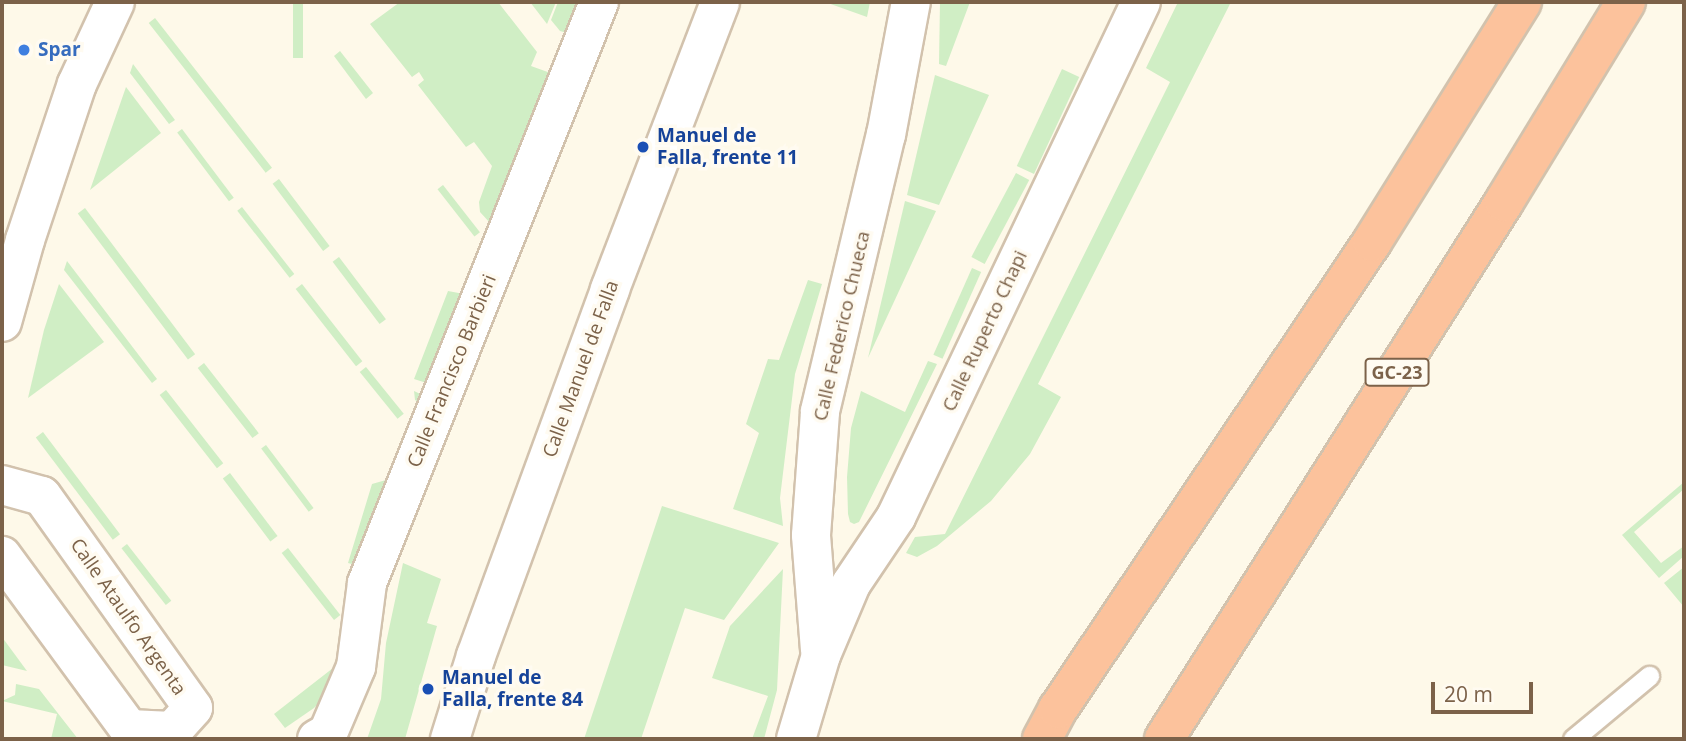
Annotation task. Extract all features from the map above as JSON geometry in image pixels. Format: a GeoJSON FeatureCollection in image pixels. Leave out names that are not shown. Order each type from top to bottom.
{"type":"FeatureCollection","features":[{"type":"Feature","properties":{"kind":"highway"},"geometry":{"type":"LineString","coordinates":[[1042,739],[1058,709],[1372,243],[1522,2]]}},
{"type":"Feature","properties":{"kind":"highway","name":"GC-23"},"geometry":{"type":"LineString","coordinates":[[1164,739],[1504,202],[1626,2]]}},
{"type":"Feature","properties":{"kind":"street"},"geometry":{"type":"LineString","coordinates":[[2,323],[25,240],[76,84],[115,2]]}},
{"type":"Feature","properties":{"kind":"street","name":"Calle Francisco Barbieri"},"geometry":{"type":"LineString","coordinates":[[317,739],[328,733],[356,667],[367,583],[599,2]]}},
{"type":"Feature","properties":{"kind":"street","name":"Calle Manuel de Falla"},"geometry":{"type":"LineString","coordinates":[[450,739],[476,656],[600,315],[720,2]]}},
{"type":"Feature","properties":{"kind":"street","name":"Calle Federico Chueca"},"geometry":{"type":"LineString","coordinates":[[821,655],[811,535],[820,411],[886,135],[911,2]]}},
{"type":"Feature","properties":{"kind":"street","name":"Calle Ruperto Chapi"},"geometry":{"type":"LineString","coordinates":[[796,739],[821,655],[851,584],[896,517],[1141,2]]}},
{"type":"Feature","properties":{"kind":"street","name":"Calle Ataulfo Argenta"},"geometry":{"type":"LineString","coordinates":[[2,485],[42,496],[193,708],[178,735],[129,729],[2,556]]}},
{"type":"Feature","properties":{"kind":"lane"},"geometry":{"type":"LineString","coordinates":[[1573,739],[1649,676]]}},
{"type":"Feature","properties":{"kind":"green space"},"geometry":{"type":"Polygon","coordinates":[[[293,2],[303,2],[303,58],[293,58],[293,2]]]}},
{"type":"Feature","properties":{"kind":"green space"},"geometry":{"type":"Polygon","coordinates":[[[400,2],[498,2],[537,52],[531,66],[556,75],[436,386],[414,379],[448,291],[464,294],[491,224],[480,212],[479,202],[492,166],[474,142],[466,147],[418,85],[424,80],[419,72],[412,77],[370,24],[400,2]]]}},
{"type":"Feature","properties":{"kind":"green space"},"geometry":{"type":"Polygon","coordinates":[[[530,2],[556,2],[547,24],[530,2]]]}},
{"type":"Feature","properties":{"kind":"green space"},"geometry":{"type":"Polygon","coordinates":[[[558,2],[586,2],[574,35],[560,31],[551,20],[558,2]]]}},
{"type":"Feature","properties":{"kind":"green space"},"geometry":{"type":"Polygon","coordinates":[[[825,2],[870,2],[867,17],[825,2]]]}},
{"type":"Feature","properties":{"kind":"green space"},"geometry":{"type":"Polygon","coordinates":[[[940,2],[970,2],[946,66],[939,64],[940,2]]]}},
{"type":"Feature","properties":{"kind":"green space"},"geometry":{"type":"Polygon","coordinates":[[[1178,2],[1231,2],[1038,384],[1061,397],[1030,454],[991,501],[937,546],[917,557],[906,553],[915,537],[945,534],[1170,82],[1146,68],[1178,2]]]}},
{"type":"Feature","properties":{"kind":"green space"},"geometry":{"type":"Polygon","coordinates":[[[155,18],[272,168],[266,173],[149,23],[155,18]]]}},
{"type":"Feature","properties":{"kind":"green space"},"geometry":{"type":"Polygon","coordinates":[[[340,51],[373,93],[366,99],[334,56],[340,51]]]}},
{"type":"Feature","properties":{"kind":"green space"},"geometry":{"type":"Polygon","coordinates":[[[133,64],[175,120],[169,124],[130,73],[133,64]]]}},
{"type":"Feature","properties":{"kind":"green space"},"geometry":{"type":"Polygon","coordinates":[[[1062,69],[1079,77],[1034,174],[1017,166],[1062,69]]]}},
{"type":"Feature","properties":{"kind":"green space"},"geometry":{"type":"Polygon","coordinates":[[[935,75],[989,95],[939,205],[907,195],[935,75]]]}},
{"type":"Feature","properties":{"kind":"green space"},"geometry":{"type":"Polygon","coordinates":[[[126,87],[161,133],[90,190],[126,87]]]}},
{"type":"Feature","properties":{"kind":"green space"},"geometry":{"type":"Polygon","coordinates":[[[182,129],[234,198],[229,201],[177,133],[182,129]]]}},
{"type":"Feature","properties":{"kind":"green space"},"geometry":{"type":"Polygon","coordinates":[[[1016,173],[1029,180],[985,264],[971,257],[1016,173]]]}},
{"type":"Feature","properties":{"kind":"green space"},"geometry":{"type":"Polygon","coordinates":[[[279,179],[330,246],[323,251],[273,184],[279,179]]]}},
{"type":"Feature","properties":{"kind":"green space"},"geometry":{"type":"Polygon","coordinates":[[[443,185],[480,232],[474,237],[437,189],[443,185]]]}},
{"type":"Feature","properties":{"kind":"green space"},"geometry":{"type":"Polygon","coordinates":[[[905,201],[936,211],[868,358],[905,201]]]}},
{"type":"Feature","properties":{"kind":"green space"},"geometry":{"type":"Polygon","coordinates":[[[242,207],[294,274],[290,278],[237,211],[242,207]]]}},
{"type":"Feature","properties":{"kind":"green space"},"geometry":{"type":"Polygon","coordinates":[[[85,208],[195,354],[188,360],[78,213],[85,208]]]}},
{"type":"Feature","properties":{"kind":"green space"},"geometry":{"type":"Polygon","coordinates":[[[339,257],[386,319],[380,324],[333,262],[339,257]]]}},
{"type":"Feature","properties":{"kind":"green space"},"geometry":{"type":"Polygon","coordinates":[[[67,261],[157,379],[152,383],[64,270],[67,261]]]}},
{"type":"Feature","properties":{"kind":"green space"},"geometry":{"type":"Polygon","coordinates":[[[972,268],[981,272],[942,359],[933,355],[972,268]]]}},
{"type":"Feature","properties":{"kind":"green space"},"geometry":{"type":"Polygon","coordinates":[[[808,280],[822,284],[795,374],[780,498],[783,526],[733,509],[759,433],[746,424],[768,359],[779,360],[808,280]]]}},
{"type":"Feature","properties":{"kind":"green space"},"geometry":{"type":"Polygon","coordinates":[[[59,284],[104,342],[28,398],[44,330],[59,284]]]}},
{"type":"Feature","properties":{"kind":"green space"},"geometry":{"type":"Polygon","coordinates":[[[302,284],[362,361],[356,366],[296,289],[302,284]]]}},
{"type":"Feature","properties":{"kind":"green space"},"geometry":{"type":"Polygon","coordinates":[[[928,361],[937,364],[859,522],[854,524],[850,522],[848,514],[847,477],[851,428],[861,391],[905,412],[928,361]]]}},
{"type":"Feature","properties":{"kind":"green space"},"geometry":{"type":"Polygon","coordinates":[[[204,363],[259,433],[252,438],[198,368],[204,363]]]}},
{"type":"Feature","properties":{"kind":"green space"},"geometry":{"type":"Polygon","coordinates":[[[366,367],[404,414],[398,419],[360,372],[366,367]]]}},
{"type":"Feature","properties":{"kind":"green space"},"geometry":{"type":"Polygon","coordinates":[[[166,390],[223,463],[217,468],[160,395],[166,390]]]}},
{"type":"Feature","properties":{"kind":"green space"},"geometry":{"type":"Polygon","coordinates":[[[414,391],[433,400],[367,568],[348,563],[372,484],[393,478],[423,405],[415,400],[414,391]]]}},
{"type":"Feature","properties":{"kind":"green space"},"geometry":{"type":"Polygon","coordinates":[[[43,432],[120,534],[113,540],[36,437],[43,432]]]}},
{"type":"Feature","properties":{"kind":"green space"},"geometry":{"type":"Polygon","coordinates":[[[266,445],[314,508],[309,512],[261,449],[266,445]]]}},
{"type":"Feature","properties":{"kind":"green space"},"geometry":{"type":"Polygon","coordinates":[[[230,473],[278,536],[270,542],[223,478],[230,473]]]}},
{"type":"Feature","properties":{"kind":"green space"},"geometry":{"type":"Polygon","coordinates":[[[1684,482],[1684,489],[1634,532],[1661,563],[1684,546],[1684,556],[1659,578],[1622,535],[1684,482]]]}},
{"type":"Feature","properties":{"kind":"green space"},"geometry":{"type":"Polygon","coordinates":[[[662,506],[779,543],[724,620],[685,608],[641,739],[584,739],[662,506]]]}},
{"type":"Feature","properties":{"kind":"green space"},"geometry":{"type":"Polygon","coordinates":[[[127,544],[171,601],[166,605],[121,548],[127,544]]]}},
{"type":"Feature","properties":{"kind":"green space"},"geometry":{"type":"Polygon","coordinates":[[[288,548],[340,615],[334,620],[282,553],[288,548]]]}},
{"type":"Feature","properties":{"kind":"green space"},"geometry":{"type":"Polygon","coordinates":[[[403,563],[441,579],[427,623],[437,626],[405,739],[367,739],[381,699],[386,643],[403,563]]]}},
{"type":"Feature","properties":{"kind":"green space"},"geometry":{"type":"Polygon","coordinates":[[[1684,567],[1682,587],[1684,607],[1664,583],[1684,567]]]}},
{"type":"Feature","properties":{"kind":"green space"},"geometry":{"type":"Polygon","coordinates":[[[783,569],[777,690],[764,739],[752,739],[768,696],[712,678],[730,626],[783,569]]]}},
{"type":"Feature","properties":{"kind":"green space"},"geometry":{"type":"Polygon","coordinates":[[[2,637],[27,671],[2,665],[2,637]]]}},
{"type":"Feature","properties":{"kind":"green space"},"geometry":{"type":"Polygon","coordinates":[[[342,661],[328,693],[314,708],[285,728],[274,714],[342,661]]]}},
{"type":"Feature","properties":{"kind":"green space"},"geometry":{"type":"Polygon","coordinates":[[[16,684],[39,689],[78,739],[51,739],[57,714],[2,701],[15,695],[16,684]]]}},
{"type":"Feature","properties":{"kind":"place","name":"Spar"},"geometry":{"type":"Point","coordinates":[24,50]}},
{"type":"Feature","properties":{"kind":"place","name":"Manuel de Falla, frente 11"},"geometry":{"type":"Point","coordinates":[643,147]}},
{"type":"Feature","properties":{"kind":"place","name":"Manuel de Falla, frente 84"},"geometry":{"type":"Point","coordinates":[428,689]}}]}
